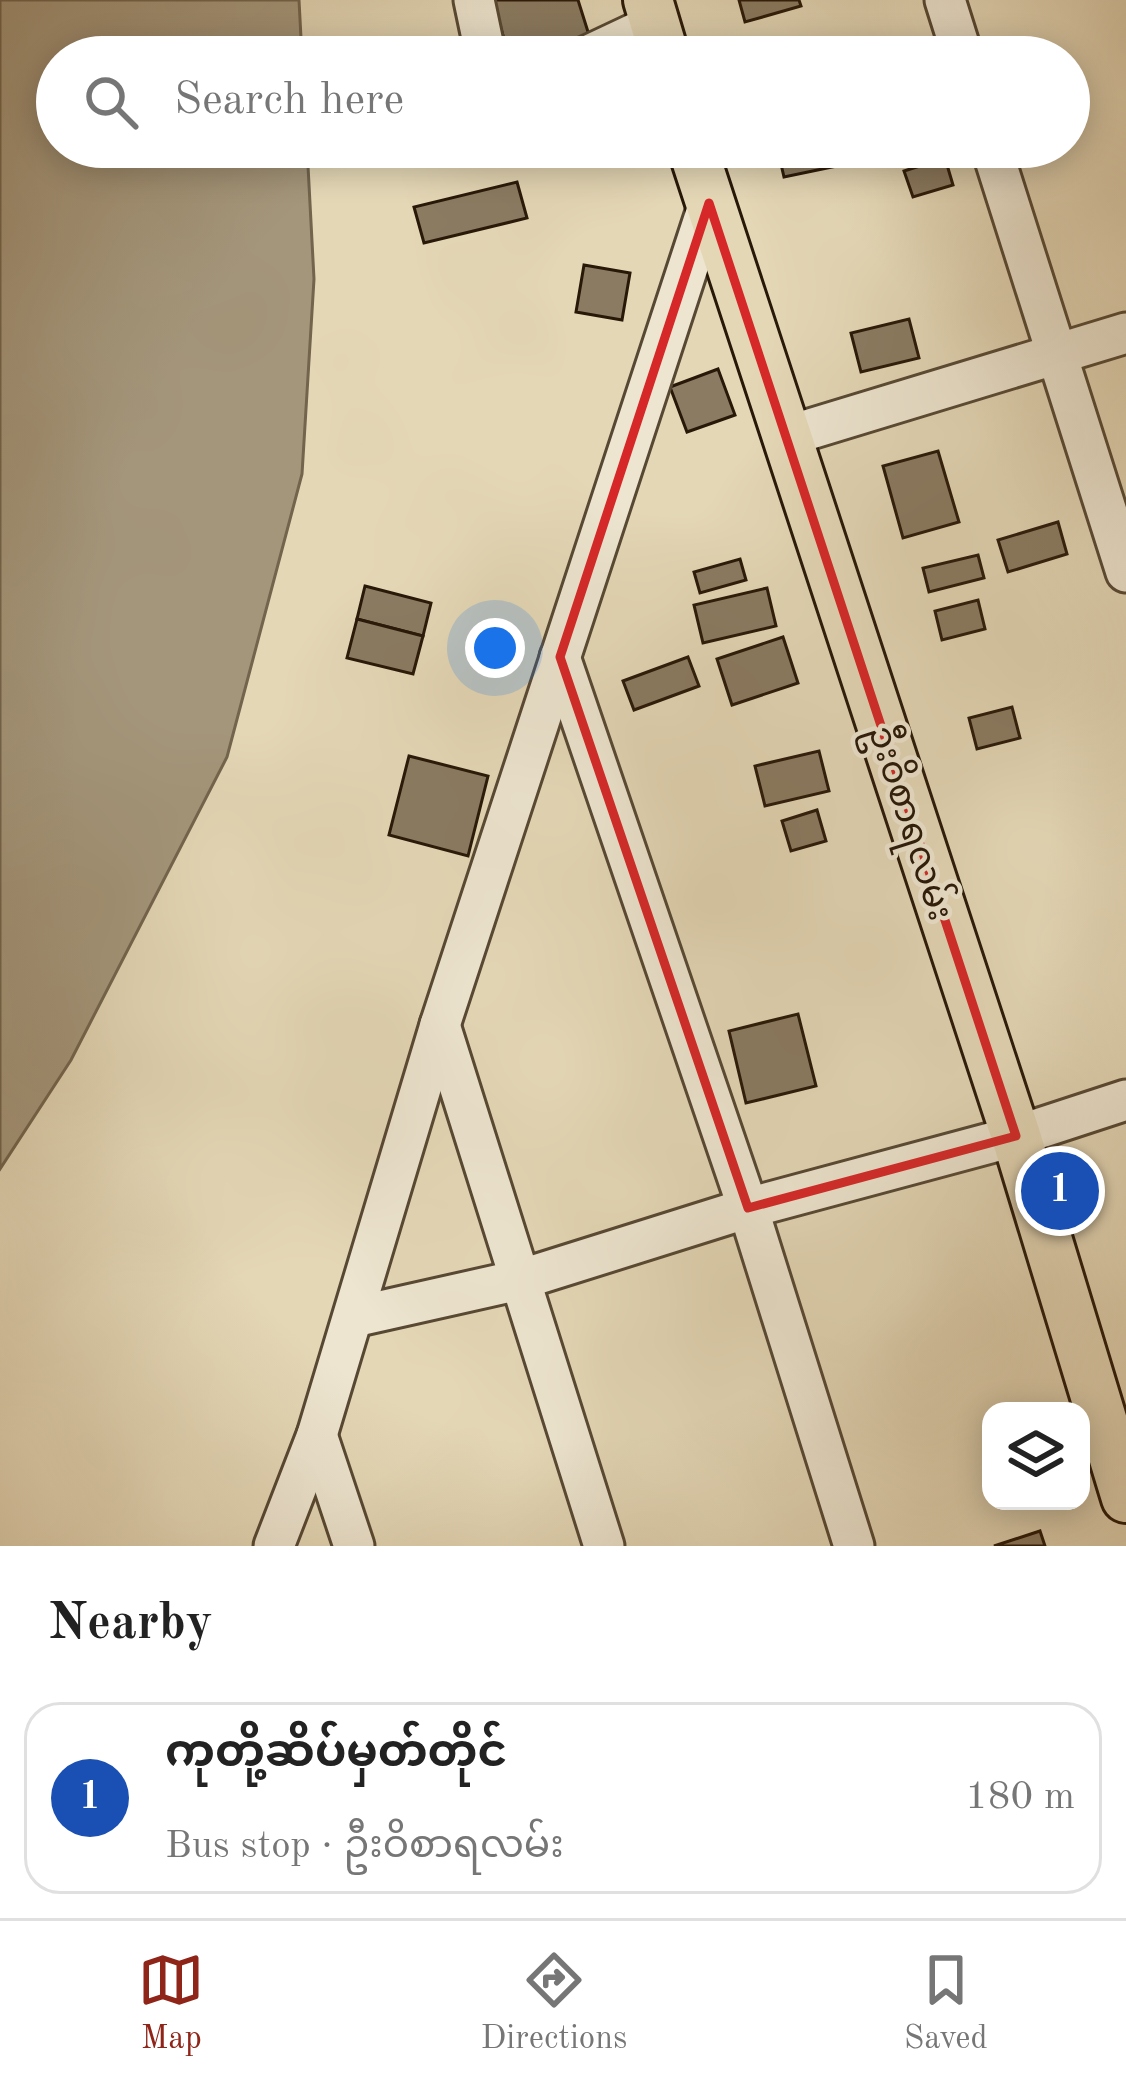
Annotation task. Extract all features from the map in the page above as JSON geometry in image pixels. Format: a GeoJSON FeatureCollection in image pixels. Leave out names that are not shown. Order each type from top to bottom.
{"type":"FeatureCollection","features":[{"type":"Feature","properties":{"kind":"main road","name":"ဦးဝိစာရလမ်း"},"geometry":{"type":"LineString","coordinates":[[698,168],[1016,1136],[1126,1498]]}},
{"type":"Feature","properties":{"kind":"street"},"geometry":{"type":"LineString","coordinates":[[474,0],[482,36]]}},
{"type":"Feature","properties":{"kind":"street"},"geometry":{"type":"LineString","coordinates":[[945,0],[956,36]]}},
{"type":"Feature","properties":{"kind":"street"},"geometry":{"type":"LineString","coordinates":[[999,168],[1126,572]]}},
{"type":"Feature","properties":{"kind":"street"},"geometry":{"type":"LineString","coordinates":[[274,1546],[317,1436],[440,1025],[709,203]]}},
{"type":"Feature","properties":{"kind":"street"},"geometry":{"type":"LineString","coordinates":[[784,437],[1126,333]]}},
{"type":"Feature","properties":{"kind":"street"},"geometry":{"type":"LineString","coordinates":[[560,657],[748,1208],[854,1546]]}},
{"type":"Feature","properties":{"kind":"street"},"geometry":{"type":"LineString","coordinates":[[440,1025],[604,1546]]}},
{"type":"Feature","properties":{"kind":"street"},"geometry":{"type":"LineString","coordinates":[[354,1317],[520,1280],[748,1208],[1016,1136],[1126,1100]]}},
{"type":"Feature","properties":{"kind":"street"},"geometry":{"type":"LineString","coordinates":[[317,1436],[354,1546]]}},
{"type":"Feature","properties":{"kind":"highlighted area"},"geometry":{"type":"Polygon","coordinates":[[[709,203],[784,437],[1016,1136],[748,1208],[560,657],[709,203]]]}},
{"type":"Feature","properties":{"kind":"shaded area"},"geometry":{"type":"Polygon","coordinates":[[[0,0],[299,0],[301,36],[36,36],[36,168],[308,168],[314,279],[302,474],[227,757],[71,1060],[0,1169],[0,0]]]}},
{"type":"Feature","properties":{"kind":"building"},"geometry":{"type":"Polygon","coordinates":[[[493,0],[578,0],[589,35],[585,36],[503,36],[493,0]]]}},
{"type":"Feature","properties":{"kind":"building"},"geometry":{"type":"Polygon","coordinates":[[[739,0],[799,0],[801,6],[745,22],[739,0]]]}},
{"type":"Feature","properties":{"kind":"building"},"geometry":{"type":"Polygon","coordinates":[[[782,168],[827,168],[784,177],[782,168]]]}},
{"type":"Feature","properties":{"kind":"building"},"geometry":{"type":"Polygon","coordinates":[[[948,168],[953,185],[913,197],[904,171],[948,168]]]}},
{"type":"Feature","properties":{"kind":"building"},"geometry":{"type":"Polygon","coordinates":[[[517,182],[527,218],[424,243],[414,207],[517,182]]]}},
{"type":"Feature","properties":{"kind":"building"},"geometry":{"type":"Polygon","coordinates":[[[584,265],[630,273],[622,320],[576,312],[584,265]]]}},
{"type":"Feature","properties":{"kind":"building"},"geometry":{"type":"Polygon","coordinates":[[[909,319],[919,358],[861,372],[851,333],[909,319]]]}},
{"type":"Feature","properties":{"kind":"building"},"geometry":{"type":"Polygon","coordinates":[[[718,369],[735,415],[687,432],[670,387],[718,369]]]}},
{"type":"Feature","properties":{"kind":"building"},"geometry":{"type":"Polygon","coordinates":[[[938,451],[959,522],[903,538],[883,466],[938,451]]]}},
{"type":"Feature","properties":{"kind":"building"},"geometry":{"type":"Polygon","coordinates":[[[1058,522],[1067,554],[1008,572],[998,540],[1058,522]]]}},
{"type":"Feature","properties":{"kind":"building"},"geometry":{"type":"Polygon","coordinates":[[[978,555],[984,578],[929,592],[923,568],[978,555]]]}},
{"type":"Feature","properties":{"kind":"building"},"geometry":{"type":"Polygon","coordinates":[[[740,559],[746,580],[700,593],[694,572],[740,559]]]}},
{"type":"Feature","properties":{"kind":"building"},"geometry":{"type":"Polygon","coordinates":[[[365,586],[431,603],[423,636],[357,619],[365,586]]]}},
{"type":"Feature","properties":{"kind":"building"},"geometry":{"type":"Polygon","coordinates":[[[767,588],[776,626],[703,643],[694,605],[767,588]]]}},
{"type":"Feature","properties":{"kind":"building"},"geometry":{"type":"Polygon","coordinates":[[[978,600],[985,629],[942,640],[935,611],[978,600]]]}},
{"type":"Feature","properties":{"kind":"building"},"geometry":{"type":"Polygon","coordinates":[[[357,619],[423,636],[413,674],[347,658],[357,619]]]}},
{"type":"Feature","properties":{"kind":"building"},"geometry":{"type":"Polygon","coordinates":[[[783,637],[798,683],[732,705],[717,659],[783,637]]]}},
{"type":"Feature","properties":{"kind":"building"},"geometry":{"type":"Polygon","coordinates":[[[688,657],[699,686],[634,710],[623,681],[688,657]]]}},
{"type":"Feature","properties":{"kind":"building"},"geometry":{"type":"Polygon","coordinates":[[[1012,707],[1020,738],[977,749],[969,718],[1012,707]]]}},
{"type":"Feature","properties":{"kind":"building"},"geometry":{"type":"Polygon","coordinates":[[[819,751],[829,791],[765,806],[755,766],[819,751]]]}},
{"type":"Feature","properties":{"kind":"building"},"geometry":{"type":"Polygon","coordinates":[[[409,756],[488,776],[468,856],[389,835],[409,756]]]}},
{"type":"Feature","properties":{"kind":"building"},"geometry":{"type":"Polygon","coordinates":[[[817,810],[826,841],[791,851],[782,821],[817,810]]]}},
{"type":"Feature","properties":{"kind":"building"},"geometry":{"type":"Polygon","coordinates":[[[798,1014],[816,1086],[746,1103],[729,1031],[798,1014]]]}},
{"type":"Feature","properties":{"kind":"building"},"geometry":{"type":"Polygon","coordinates":[[[1040,1531],[1045,1546],[994,1546],[1040,1531]]]}},
{"type":"Feature","properties":{"kind":"place","name":"ကုတို့ဆိပ်မှတ်တိုင်"},"geometry":{"type":"Point","coordinates":[1060,1191]}}]}
